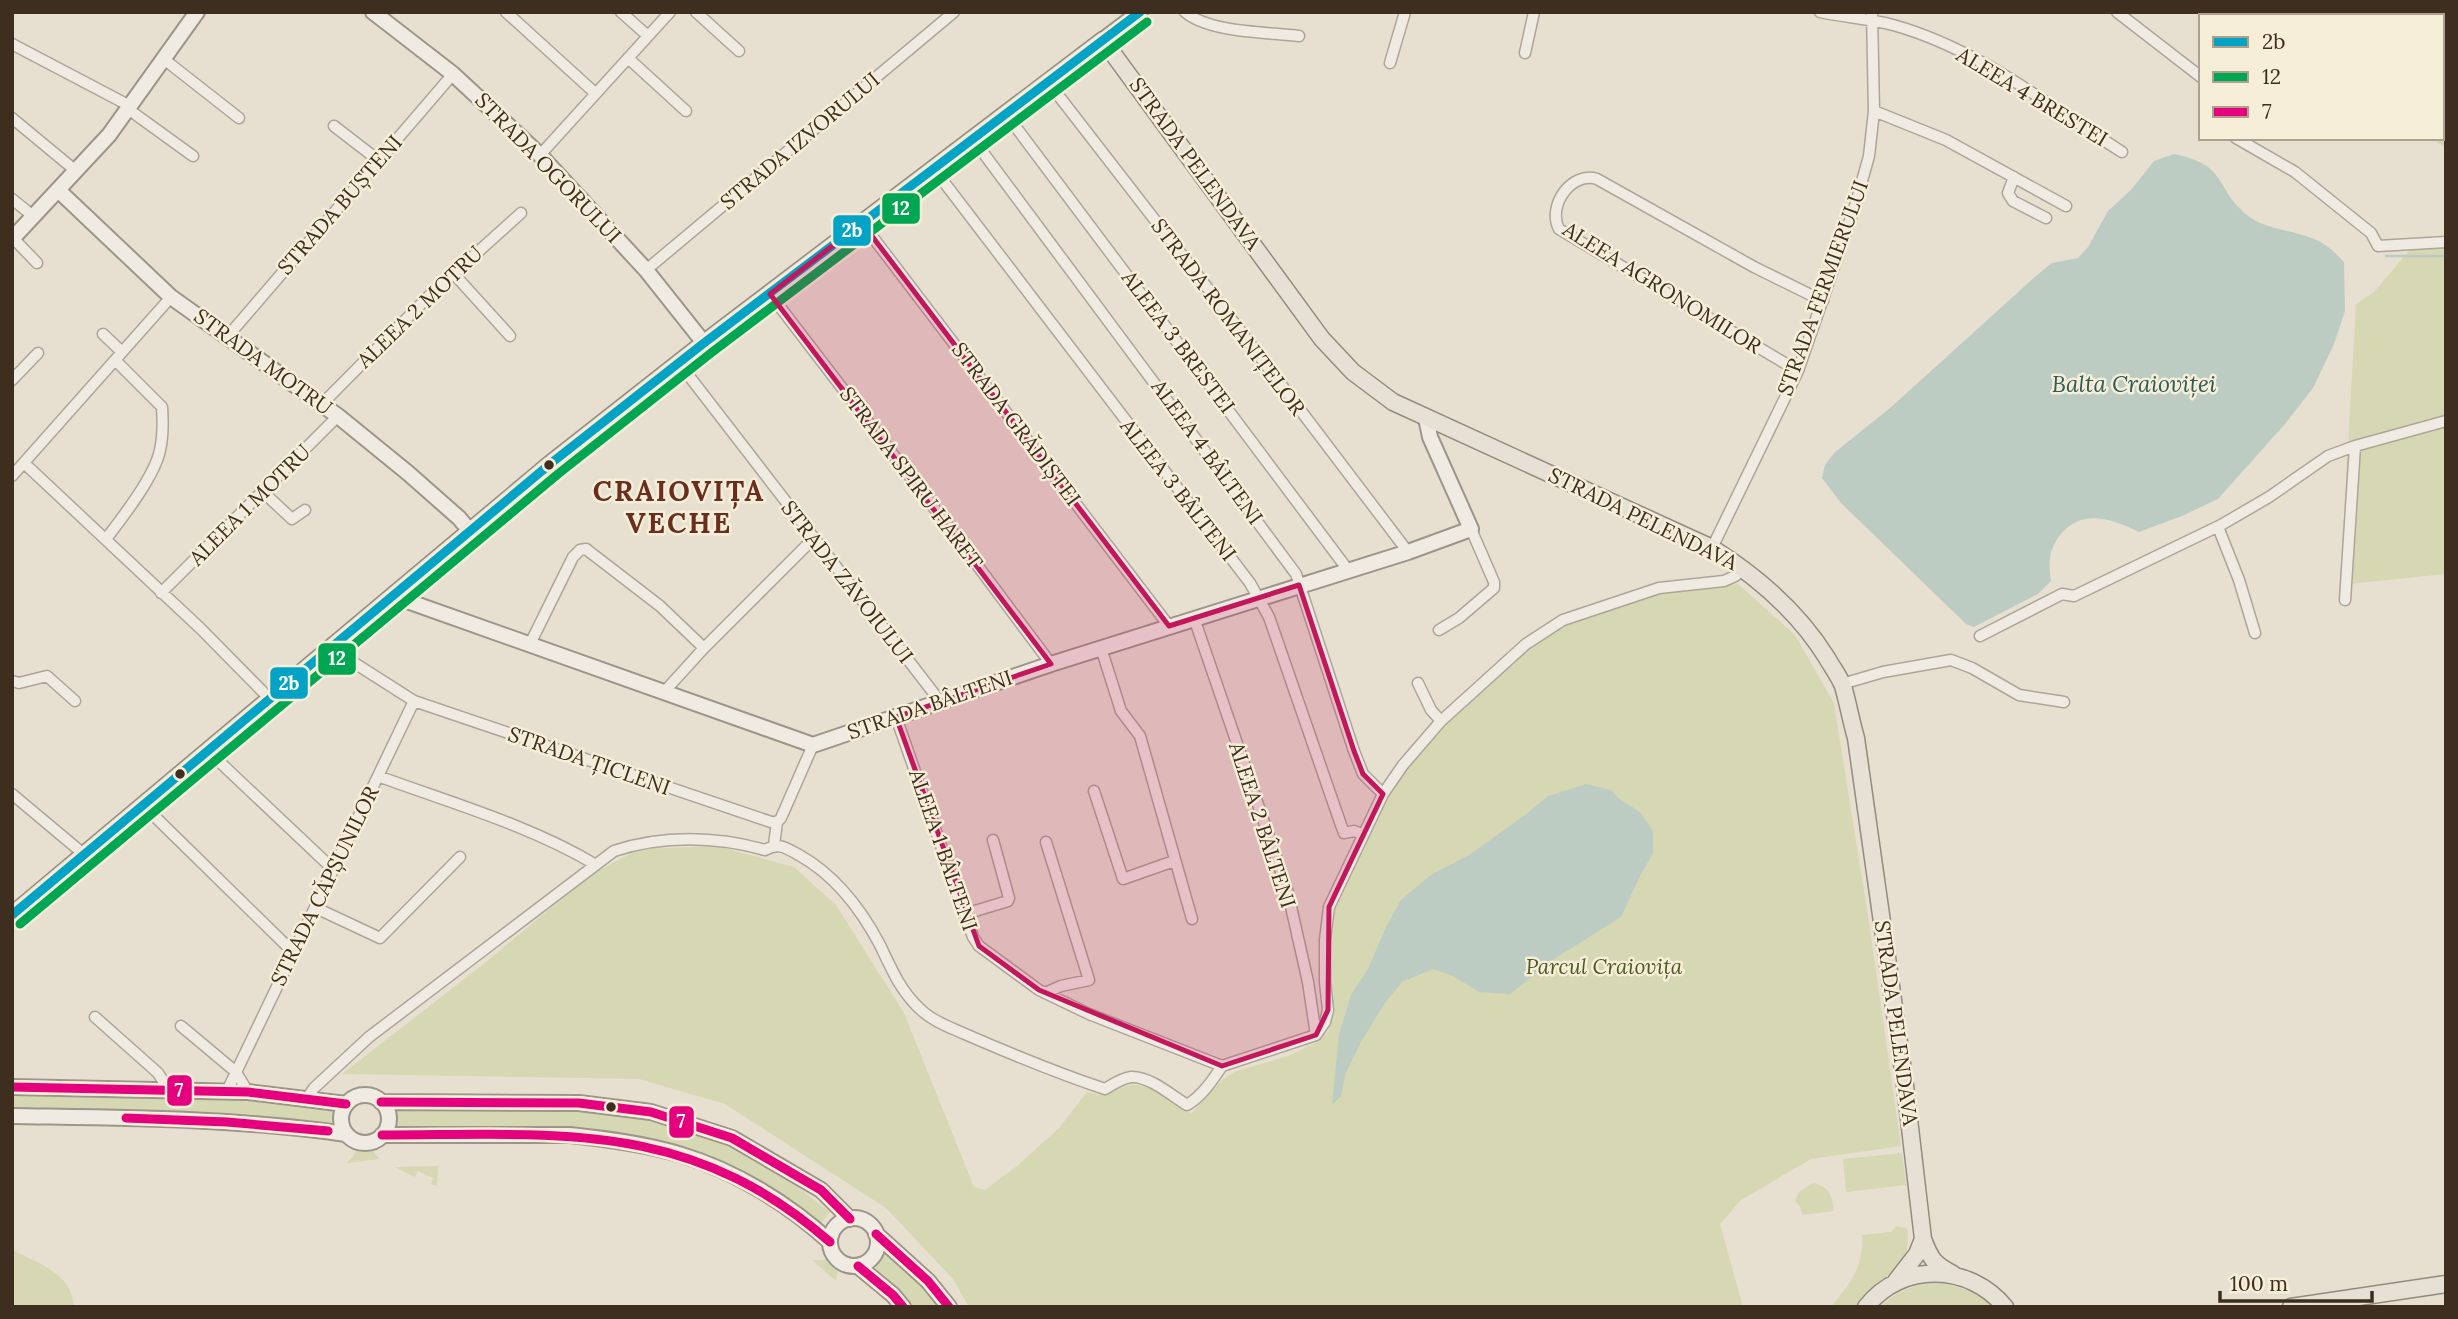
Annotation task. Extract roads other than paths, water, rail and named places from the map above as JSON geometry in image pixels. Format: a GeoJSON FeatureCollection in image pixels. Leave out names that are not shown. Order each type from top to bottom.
{"type":"FeatureCollection","features":[{"type":"Feature","properties":{"kind":"main road"},"geometry":{"type":"LineString","coordinates":[[12,915],[86,856],[550,464],[704,343],[1103,40]]}},
{"type":"Feature","properties":{"kind":"main road","name":"STRADA PELENDAVA"},"geometry":{"type":"LineString","coordinates":[[1103,40],[1322,338],[1353,372],[1393,402],[1712,548],[1744,569],[1794,613],[1818,643],[1842,684],[1858,752],[1903,1072],[1923,1239],[1930,1258],[1937,1265],[1981,1285],[2005,1307]]}},
{"type":"Feature","properties":{"kind":"main road","name":"STRADA PELENDAVA"},"geometry":{"type":"LineString","coordinates":[[1894,1283],[1917,1254],[1923,1239]]}},
{"type":"Feature","properties":{"kind":"main road","name":"STRADA PELENDAVA"},"geometry":{"type":"LineString","coordinates":[[1866,1307],[1894,1283],[1923,1274],[1953,1274]]}},
{"type":"Feature","properties":{"kind":"main road"},"geometry":{"type":"LineString","coordinates":[[2291,1307],[2446,1284]]}},
{"type":"Feature","properties":{"kind":"street"},"geometry":{"type":"LineString","coordinates":[[37,263],[13,239],[110,135],[197,12]]}},
{"type":"Feature","properties":{"kind":"street","name":"STRADA OGORULUI"},"geometry":{"type":"LineString","coordinates":[[373,12],[453,74],[540,155],[646,270],[704,343]]}},
{"type":"Feature","properties":{"kind":"street"},"geometry":{"type":"LineString","coordinates":[[506,12],[595,93]]}},
{"type":"Feature","properties":{"kind":"street"},"geometry":{"type":"LineString","coordinates":[[621,12],[648,36]]}},
{"type":"Feature","properties":{"kind":"street"},"geometry":{"type":"LineString","coordinates":[[540,155],[670,12]]}},
{"type":"Feature","properties":{"kind":"street"},"geometry":{"type":"LineString","coordinates":[[696,12],[738,51]]}},
{"type":"Feature","properties":{"kind":"street","name":"STRADA IZVORULUI"},"geometry":{"type":"LineString","coordinates":[[646,270],[954,12]]}},
{"type":"Feature","properties":{"kind":"street"},"geometry":{"type":"LineString","coordinates":[[1103,40],[1139,12]]}},
{"type":"Feature","properties":{"kind":"street"},"geometry":{"type":"LineString","coordinates":[[1185,12],[1213,25],[1299,36]]}},
{"type":"Feature","properties":{"kind":"street"},"geometry":{"type":"LineString","coordinates":[[1390,63],[1405,12]]}},
{"type":"Feature","properties":{"kind":"street"},"geometry":{"type":"LineString","coordinates":[[1525,54],[1534,12]]}},
{"type":"Feature","properties":{"kind":"street","name":"ALEEA 4 BRESTEI"},"geometry":{"type":"LineString","coordinates":[[1820,12],[1871,17],[1957,51],[2005,77],[2122,152]]}},
{"type":"Feature","properties":{"kind":"street"},"geometry":{"type":"LineString","coordinates":[[2117,12],[2199,75]]}},
{"type":"Feature","properties":{"kind":"street","name":"STRADA FERMIERULUI"},"geometry":{"type":"LineString","coordinates":[[1712,548],[1798,371],[1855,206],[1869,156],[1874,111],[1871,17]]}},
{"type":"Feature","properties":{"kind":"street"},"geometry":{"type":"LineString","coordinates":[[12,44],[129,108],[192,156]]}},
{"type":"Feature","properties":{"kind":"street"},"geometry":{"type":"LineString","coordinates":[[628,58],[686,111]]}},
{"type":"Feature","properties":{"kind":"street"},"geometry":{"type":"LineString","coordinates":[[165,60],[239,118]]}},
{"type":"Feature","properties":{"kind":"street","name":"STRADA BUȘTENI"},"geometry":{"type":"LineString","coordinates":[[228,336],[453,74]]}},
{"type":"Feature","properties":{"kind":"street","name":"STRADA ROMANIȚELOR"},"geometry":{"type":"LineString","coordinates":[[1048,82],[1408,552]]}},
{"type":"Feature","properties":{"kind":"street"},"geometry":{"type":"LineString","coordinates":[[1874,111],[1933,134],[2066,206]]}},
{"type":"Feature","properties":{"kind":"street","name":"ALEEA 3 BRESTEI"},"geometry":{"type":"LineString","coordinates":[[1006,114],[1348,570]]}},
{"type":"Feature","properties":{"kind":"street"},"geometry":{"type":"LineString","coordinates":[[12,118],[76,171]]}},
{"type":"Feature","properties":{"kind":"street"},"geometry":{"type":"LineString","coordinates":[[334,126],[378,160]]}},
{"type":"Feature","properties":{"kind":"street","name":"ALEEA 4 BÂLTENI"},"geometry":{"type":"LineString","coordinates":[[972,139],[1296,574],[1353,751],[1363,774],[1383,794]]}},
{"type":"Feature","properties":{"kind":"street"},"geometry":{"type":"LineString","coordinates":[[2239,140],[2295,172],[2371,233],[2378,246],[2446,242]]}},
{"type":"Feature","properties":{"kind":"street","name":"ALEEA 3 BÂLTENI"},"geometry":{"type":"LineString","coordinates":[[934,169],[1250,583],[1269,617],[1340,825],[1344,833],[1354,831],[1362,834]]}},
{"type":"Feature","properties":{"kind":"street","name":"ALEEA AGRONOMILOR"},"geometry":{"type":"LineString","coordinates":[[1798,371],[1559,229],[1555,222],[1557,205],[1572,184],[1580,178],[1587,176],[1597,179],[1743,261],[1822,301]]}},
{"type":"Feature","properties":{"kind":"street"},"geometry":{"type":"LineString","coordinates":[[2014,177],[2008,193],[2013,201],[2046,218]]}},
{"type":"Feature","properties":{"kind":"street","name":"STRADA MOTRU"},"geometry":{"type":"LineString","coordinates":[[58,190],[171,297],[338,416],[408,473],[470,531]]}},
{"type":"Feature","properties":{"kind":"street"},"geometry":{"type":"LineString","coordinates":[[12,199],[33,216]]}},
{"type":"Feature","properties":{"kind":"street","name":"ALEEA 2 MOTRU"},"geometry":{"type":"LineString","coordinates":[[322,404],[397,327],[520,212]]}},
{"type":"Feature","properties":{"kind":"street","name":"STRADA GRĂDIȘTEI"},"geometry":{"type":"LineString","coordinates":[[862,223],[1168,626]]}},
{"type":"Feature","properties":{"kind":"street"},"geometry":{"type":"LineString","coordinates":[[454,274],[510,336]]}},
{"type":"Feature","properties":{"kind":"street","name":"STRADA SPIRU HARET"},"geometry":{"type":"LineString","coordinates":[[770,294],[1051,664]]}},
{"type":"Feature","properties":{"kind":"street"},"geometry":{"type":"LineString","coordinates":[[12,476],[171,297]]}},
{"type":"Feature","properties":{"kind":"street"},"geometry":{"type":"LineString","coordinates":[[103,334],[118,356],[162,407],[163,419],[160,452],[141,490],[106,539]]}},
{"type":"Feature","properties":{"kind":"street"},"geometry":{"type":"LineString","coordinates":[[12,380],[38,353]]}},
{"type":"Feature","properties":{"kind":"street","name":"STRADA ZĂVOIULUI"},"geometry":{"type":"LineString","coordinates":[[679,363],[939,700]]}},
{"type":"Feature","properties":{"kind":"street","name":"ALEEA 1 MOTRU"},"geometry":{"type":"LineString","coordinates":[[161,593],[338,416]]}},
{"type":"Feature","properties":{"kind":"street"},"geometry":{"type":"LineString","coordinates":[[1426,418],[1430,437],[1494,582],[1494,588],[1459,618],[1439,630]]}},
{"type":"Feature","properties":{"kind":"street"},"geometry":{"type":"LineString","coordinates":[[1980,636],[2062,594],[2074,596],[2218,527],[2269,497],[2328,456],[2446,421]]}},
{"type":"Feature","properties":{"kind":"street"},"geometry":{"type":"LineString","coordinates":[[2345,600],[2355,446]]}},
{"type":"Feature","properties":{"kind":"street"},"geometry":{"type":"LineString","coordinates":[[24,463],[201,629],[270,699]]}},
{"type":"Feature","properties":{"kind":"street"},"geometry":{"type":"LineString","coordinates":[[263,492],[292,519],[305,510]]}},
{"type":"Feature","properties":{"kind":"street"},"geometry":{"type":"LineString","coordinates":[[2218,527],[2239,580],[2255,633]]}},
{"type":"Feature","properties":{"kind":"street","name":"STRADA BÂLTENI"},"geometry":{"type":"LineString","coordinates":[[813,745],[939,700],[1408,552],[1471,529]]}},
{"type":"Feature","properties":{"kind":"street"},"geometry":{"type":"LineString","coordinates":[[664,692],[813,539]]}},
{"type":"Feature","properties":{"kind":"street"},"geometry":{"type":"LineString","coordinates":[[530,644],[573,557],[586,548],[660,606],[704,648]]}},
{"type":"Feature","properties":{"kind":"street"},"geometry":{"type":"LineString","coordinates":[[307,1098],[314,1088],[369,1037],[614,851],[639,843],[711,839],[735,841],[765,850],[774,845],[781,846],[819,866],[864,917],[894,976],[919,1009],[937,1022],[998,1050],[1083,1082],[1105,1089],[1132,1077],[1146,1080],[1187,1105],[1196,1100],[1222,1066],[1316,1035],[1325,1022],[1328,1010],[1325,965],[1329,907],[1383,794],[1441,721],[1526,644],[1563,620],[1659,588],[1724,581],[1744,569]]}},
{"type":"Feature","properties":{"kind":"street"},"geometry":{"type":"LineString","coordinates":[[393,596],[813,745],[777,822],[774,845]]}},
{"type":"Feature","properties":{"kind":"street","name":"ALEEA 2 BÂLTENI"},"geometry":{"type":"LineString","coordinates":[[1194,618],[1287,889],[1308,982],[1316,1035]]}},
{"type":"Feature","properties":{"kind":"street","name":"STRADA ȚICLENI"},"geometry":{"type":"LineString","coordinates":[[332,647],[414,701],[758,818],[777,822]]}},
{"type":"Feature","properties":{"kind":"street"},"geometry":{"type":"LineString","coordinates":[[1101,648],[1121,711],[1140,736],[1192,919]]}},
{"type":"Feature","properties":{"kind":"street"},"geometry":{"type":"LineString","coordinates":[[1842,684],[1884,671],[1951,660],[1972,668],[2019,695],[2064,702]]}},
{"type":"Feature","properties":{"kind":"street"},"geometry":{"type":"LineString","coordinates":[[12,681],[19,683],[47,676],[75,701]]}},
{"type":"Feature","properties":{"kind":"street"},"geometry":{"type":"LineString","coordinates":[[1418,683],[1431,710],[1441,721]]}},
{"type":"Feature","properties":{"kind":"street","name":"STRADA CĂPȘUNILOR"},"geometry":{"type":"LineString","coordinates":[[227,1091],[414,701]]}},
{"type":"Feature","properties":{"kind":"street","name":"ALEEA 1 BÂLTENI"},"geometry":{"type":"LineString","coordinates":[[896,717],[973,937],[979,946],[1045,993],[1089,1014],[1222,1066]]}},
{"type":"Feature","properties":{"kind":"street"},"geometry":{"type":"LineString","coordinates":[[208,751],[334,870]]}},
{"type":"Feature","properties":{"kind":"street"},"geometry":{"type":"LineString","coordinates":[[378,776],[508,824],[578,854],[596,865]]}},
{"type":"Feature","properties":{"kind":"street"},"geometry":{"type":"LineString","coordinates":[[1094,791],[1124,879],[1174,860]]}},
{"type":"Feature","properties":{"kind":"street"},"geometry":{"type":"LineString","coordinates":[[12,794],[86,856]]}},
{"type":"Feature","properties":{"kind":"street"},"geometry":{"type":"LineString","coordinates":[[144,806],[292,951]]}},
{"type":"Feature","properties":{"kind":"street"},"geometry":{"type":"LineString","coordinates":[[965,914],[1007,901],[1009,898],[993,840]]}},
{"type":"Feature","properties":{"kind":"street"},"geometry":{"type":"LineString","coordinates":[[1045,993],[1061,986],[1090,980],[1046,842]]}},
{"type":"Feature","properties":{"kind":"street"},"geometry":{"type":"LineString","coordinates":[[316,908],[380,938],[460,858]]}},
{"type":"Feature","properties":{"kind":"street"},"geometry":{"type":"LineString","coordinates":[[95,1017],[158,1073],[168,1089]]}},
{"type":"Feature","properties":{"kind":"street"},"geometry":{"type":"LineString","coordinates":[[181,1026],[236,1072],[248,1092]]}},
{"type":"Feature","properties":{"kind":"street"},"geometry":{"type":"LineString","coordinates":[[12,1087],[248,1092],[346,1104]]}},
{"type":"Feature","properties":{"kind":"street"},"geometry":{"type":"LineString","coordinates":[[346,1134],[341,1119],[346,1104],[355,1097],[366,1095],[381,1102],[579,1103],[651,1112],[732,1138],[821,1190],[850,1219],[866,1222],[928,1281],[948,1307]]}},
{"type":"Feature","properties":{"kind":"street"},"geometry":{"type":"LineString","coordinates":[[12,1116],[163,1118],[293,1126],[346,1134],[364,1143],[373,1142],[386,1129],[389,1116],[381,1102]]}},
{"type":"Feature","properties":{"kind":"street"},"geometry":{"type":"LineString","coordinates":[[382,1135],[570,1135],[600,1138],[682,1155],[735,1176],[814,1227],[830,1242]]}},
{"type":"Feature","properties":{"kind":"street"},"geometry":{"type":"LineString","coordinates":[[850,1219],[835,1227],[830,1242],[830,1250],[838,1261],[848,1266],[858,1266],[871,1259],[875,1252],[876,1234]]}},
{"type":"Feature","properties":{"kind":"street"},"geometry":{"type":"LineString","coordinates":[[858,1266],[893,1295],[903,1307]]}},
{"type":"Feature","properties":{"kind":"water","name":"Balta Craioviței"},"geometry":{"type":"Polygon","coordinates":[[[2174,154],[2204,164],[2213,171],[2229,196],[2256,221],[2319,241],[2344,262],[2345,311],[2334,344],[2313,388],[2285,424],[2218,499],[2139,532],[2098,518],[2078,521],[2056,541],[2050,556],[2051,581],[2038,594],[1974,627],[1966,624],[1841,503],[1822,478],[1825,465],[1834,453],[1890,408],[2036,276],[2052,263],[2078,258],[2088,247],[2108,211],[2131,190],[2154,161],[2174,154]]]}},
{"type":"Feature","properties":{"kind":"water"},"geometry":{"type":"Polygon","coordinates":[[[1586,784],[1611,790],[1618,798],[1640,812],[1653,831],[1653,853],[1621,917],[1554,959],[1510,994],[1479,992],[1453,976],[1433,969],[1402,982],[1362,1040],[1345,1075],[1341,1096],[1332,1105],[1339,1034],[1351,995],[1368,969],[1401,900],[1431,875],[1469,855],[1548,796],[1586,784]]]}},
{"type":"Feature","properties":{"kind":"waterway"},"geometry":{"type":"LineString","coordinates":[[2386,256],[2446,256]]}},
{"type":"Feature","properties":{"kind":"district","name":"CRAIOVIȚA VECHE"},"geometry":{"type":"Point","coordinates":[679,507]}},
{"type":"Feature","properties":{"kind":"park label","name":"Parcul Craiovița"},"geometry":{"type":"Point","coordinates":[1604,967]}}]}
